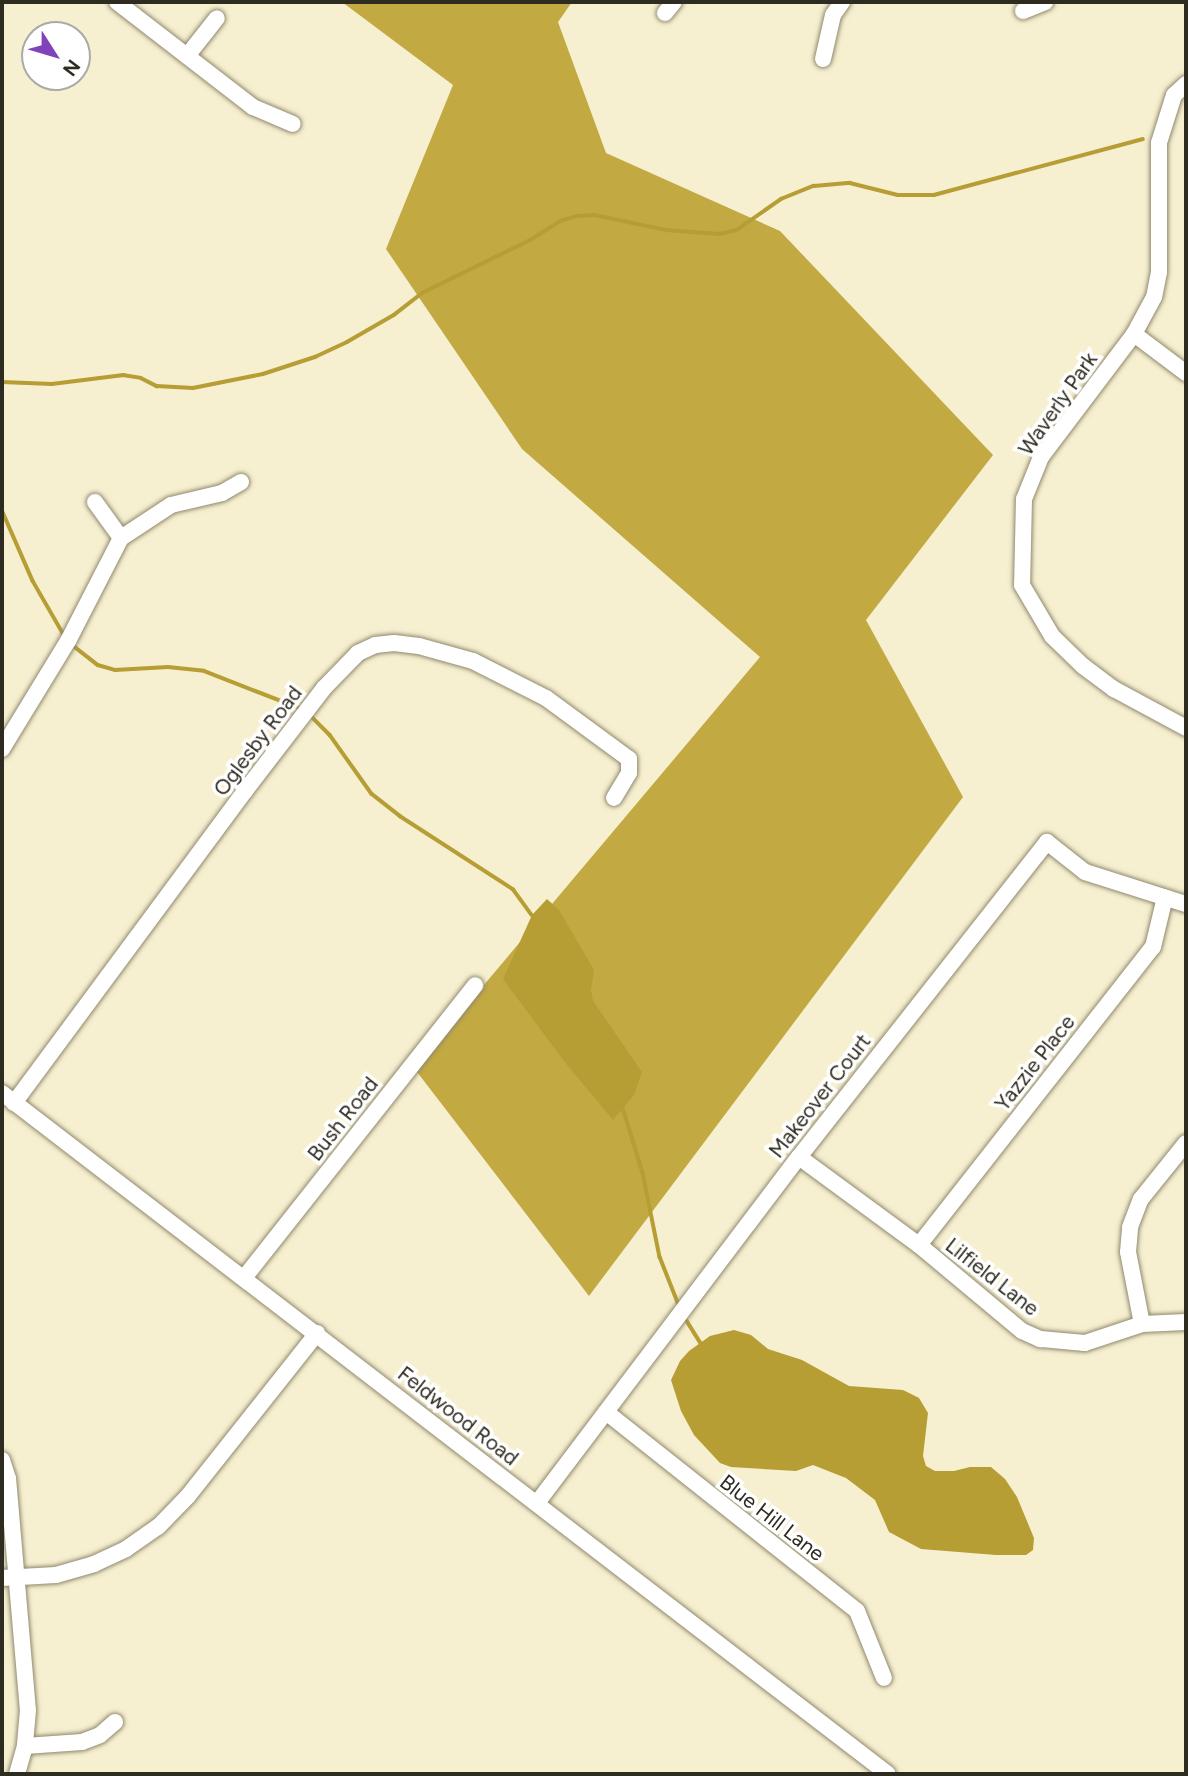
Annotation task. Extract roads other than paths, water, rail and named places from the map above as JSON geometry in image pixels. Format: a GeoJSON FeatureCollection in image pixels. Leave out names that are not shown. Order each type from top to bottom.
{"type":"FeatureCollection","features":[{"type":"Feature","properties":{"kind":"street"},"geometry":{"type":"LineString","coordinates":[[117,2],[253,107],[293,124]]}},
{"type":"Feature","properties":{"kind":"street"},"geometry":{"type":"LineString","coordinates":[[822,59],[833,15],[842,2]]}},
{"type":"Feature","properties":{"kind":"street"},"geometry":{"type":"LineString","coordinates":[[1023,11],[1045,2]]}},
{"type":"Feature","properties":{"kind":"street"},"geometry":{"type":"LineString","coordinates":[[187,56],[217,19]]}},
{"type":"Feature","properties":{"kind":"street","name":"Waverly Park"},"geometry":{"type":"LineString","coordinates":[[1186,84],[1174,95],[1159,143],[1159,272],[1154,297],[1134,334],[1041,457],[1024,499],[1022,585],[1052,636],[1083,666],[1114,689],[1186,728]]}},
{"type":"Feature","properties":{"kind":"street"},"geometry":{"type":"LineString","coordinates":[[1134,334],[1186,373]]}},
{"type":"Feature","properties":{"kind":"street"},"geometry":{"type":"LineString","coordinates":[[2,749],[68,641],[121,538],[171,505],[222,493],[241,482]]}},
{"type":"Feature","properties":{"kind":"street"},"geometry":{"type":"LineString","coordinates":[[95,502],[121,538]]}},
{"type":"Feature","properties":{"kind":"street","name":"Oglesby Road"},"geometry":{"type":"LineString","coordinates":[[8,1098],[324,688],[358,653],[374,645],[394,643],[419,646],[473,661],[546,698],[629,759],[629,773],[614,798]]}},
{"type":"Feature","properties":{"kind":"street","name":"Makeover Court"},"geometry":{"type":"LineString","coordinates":[[537,1503],[799,1157],[1047,842],[1085,872],[1186,904]]}},
{"type":"Feature","properties":{"kind":"street","name":"Yazzie Place"},"geometry":{"type":"LineString","coordinates":[[919,1245],[1153,947],[1165,897]]}},
{"type":"Feature","properties":{"kind":"street","name":"Bush Road"},"geometry":{"type":"LineString","coordinates":[[244,1278],[475,985]]}},
{"type":"Feature","properties":{"kind":"street","name":"Feldwood Road"},"geometry":{"type":"LineString","coordinates":[[8,1098],[888,1774]]}},
{"type":"Feature","properties":{"kind":"street"},"geometry":{"type":"LineString","coordinates":[[1142,1324],[1128,1252],[1130,1227],[1141,1199],[1186,1143]]}},
{"type":"Feature","properties":{"kind":"street","name":"Lilfield Lane"},"geometry":{"type":"LineString","coordinates":[[799,1157],[919,1245],[1022,1331],[1040,1339],[1085,1343],[1142,1324],[1186,1322]]}},
{"type":"Feature","properties":{"kind":"street"},"geometry":{"type":"LineString","coordinates":[[10,1578],[56,1575],[94,1564],[125,1549],[158,1527],[188,1496],[317,1334]]}},
{"type":"Feature","properties":{"kind":"street","name":"Blue Hill Lane"},"geometry":{"type":"LineString","coordinates":[[606,1412],[857,1611],[884,1678]]}},
{"type":"Feature","properties":{"kind":"street"},"geometry":{"type":"LineString","coordinates":[[2,1460],[8,1479],[10,1578],[28,1710],[25,1746],[17,1774]]}},
{"type":"Feature","properties":{"kind":"street"},"geometry":{"type":"LineString","coordinates":[[25,1746],[82,1742],[100,1735],[115,1722]]}},
{"type":"Feature","properties":{"kind":"waterway"},"geometry":{"type":"LineString","coordinates":[[2,382],[52,384],[123,375],[141,378],[157,386],[193,388],[263,374],[315,357],[347,342],[394,315],[422,293],[530,240],[560,221],[577,216],[595,215],[666,230],[720,234],[737,230],[781,199],[814,186],[850,183],[898,195],[934,195],[1143,139]]}},
{"type":"Feature","properties":{"kind":"waterway"},"geometry":{"type":"LineString","coordinates":[[2,510],[33,581],[64,635]]}},
{"type":"Feature","properties":{"kind":"waterway"},"geometry":{"type":"LineString","coordinates":[[71,644],[98,665],[115,670],[168,667],[204,671],[302,709]]}},
{"type":"Feature","properties":{"kind":"waterway"},"geometry":{"type":"LineString","coordinates":[[309,714],[330,735],[372,794],[400,816],[513,889],[532,915]]}},
{"type":"Feature","properties":{"kind":"waterway"},"geometry":{"type":"LineString","coordinates":[[623,1108],[643,1173],[660,1257],[679,1305]]}},
{"type":"Feature","properties":{"kind":"waterway"},"geometry":{"type":"LineString","coordinates":[[687,1321],[701,1343]]}}]}
